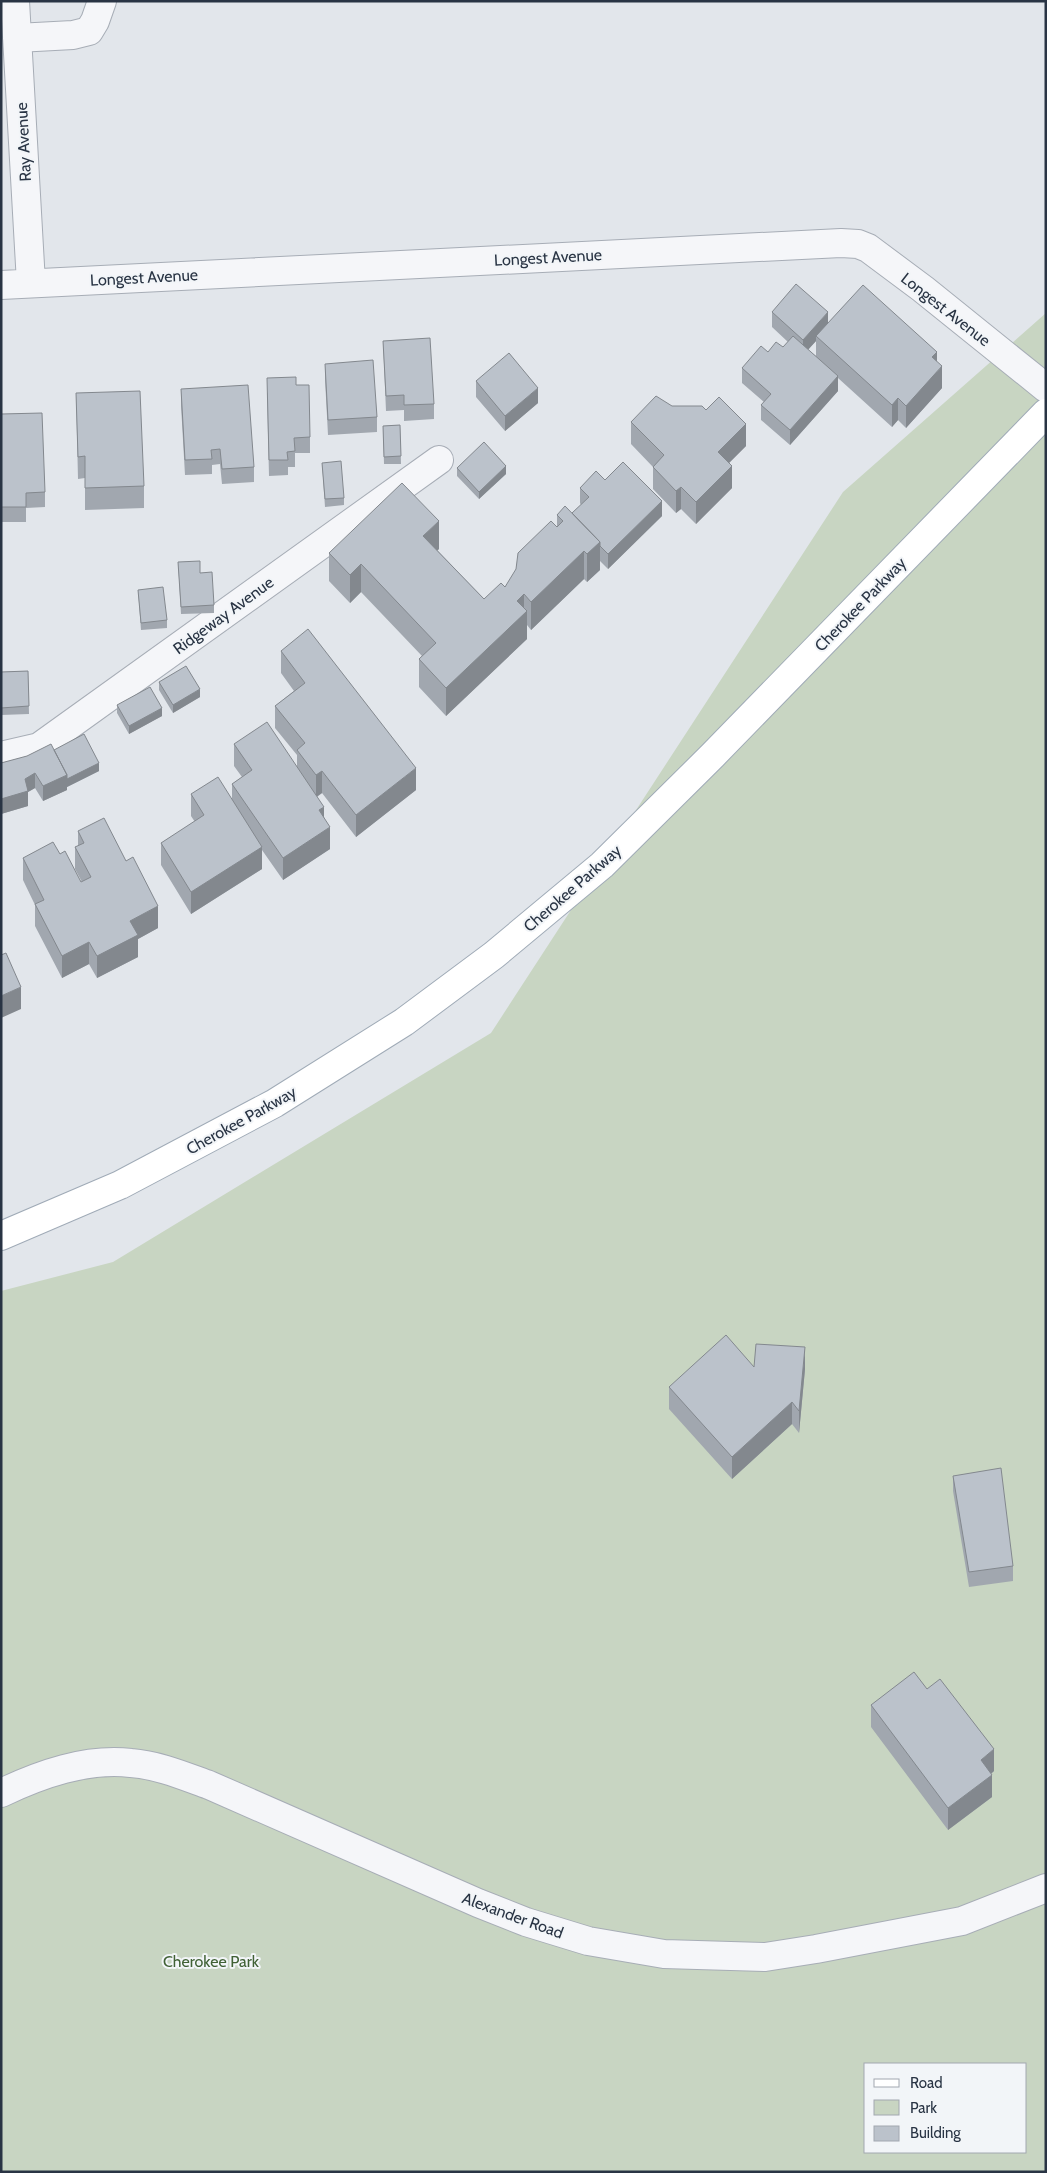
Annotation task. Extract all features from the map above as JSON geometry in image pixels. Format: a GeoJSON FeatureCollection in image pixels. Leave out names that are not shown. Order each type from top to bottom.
{"type":"FeatureCollection","features":[{"type":"Feature","properties":{"kind":"main road","name":"Cherokee Parkway"},"geometry":{"type":"LineString","coordinates":[[1,1236],[120,1185],[276,1103],[404,1022],[494,955],[602,865],[713,755],[1046,413]]}},
{"type":"Feature","properties":{"kind":"street","name":"Ray Avenue"},"geometry":{"type":"LineString","coordinates":[[15,1],[31,282]]}},
{"type":"Feature","properties":{"kind":"street"},"geometry":{"type":"LineString","coordinates":[[17,38],[72,36],[89,31],[95,21],[102,1]]}},
{"type":"Feature","properties":{"kind":"street","name":"Longest Avenue"},"geometry":{"type":"LineString","coordinates":[[1,284],[841,243],[858,244],[868,248],[923,289],[1046,388]]}},
{"type":"Feature","properties":{"kind":"street","name":"Ridgeway Avenue"},"geometry":{"type":"LineString","coordinates":[[1,756],[38,747],[439,460]]}},
{"type":"Feature","properties":{"kind":"street","name":"Alexander Road"},"geometry":{"type":"LineString","coordinates":[[1,1793],[63,1768],[83,1764],[131,1762],[173,1772],[209,1785],[478,1904],[526,1922],[588,1941],[664,1954],[765,1958],[962,1921],[1046,1888]]}},
{"type":"Feature","properties":{"kind":"green space","name":"Cherokee Park"},"geometry":{"type":"Polygon","coordinates":[[[1046,313],[1046,2172],[1,2172],[1,1291],[113,1262],[491,1033],[843,492],[1046,313]]]}},
{"type":"Feature","properties":{"kind":"building"},"geometry":{"type":"Polygon","coordinates":[[[796,284],[828,312],[803,340],[772,312],[796,284]]]}},
{"type":"Feature","properties":{"kind":"building"},"geometry":{"type":"Polygon","coordinates":[[[863,285],[937,352],[932,357],[942,366],[906,406],[898,398],[892,405],[816,336],[863,285]]]}},
{"type":"Feature","properties":{"kind":"building"},"geometry":{"type":"Polygon","coordinates":[[[793,336],[838,376],[790,430],[761,405],[771,394],[742,368],[761,346],[768,352],[776,342],[783,347],[793,336]]]}},
{"type":"Feature","properties":{"kind":"building"},"geometry":{"type":"Polygon","coordinates":[[[430,338],[434,404],[404,405],[404,395],[386,396],[383,341],[430,338]]]}},
{"type":"Feature","properties":{"kind":"building"},"geometry":{"type":"Polygon","coordinates":[[[509,353],[538,388],[505,416],[476,381],[509,353]]]}},
{"type":"Feature","properties":{"kind":"building"},"geometry":{"type":"Polygon","coordinates":[[[373,360],[377,417],[328,420],[325,364],[373,360]]]}},
{"type":"Feature","properties":{"kind":"building"},"geometry":{"type":"Polygon","coordinates":[[[296,377],[296,385],[309,385],[310,437],[294,438],[295,451],[287,452],[288,460],[269,460],[267,378],[296,377]]]}},
{"type":"Feature","properties":{"kind":"building"},"geometry":{"type":"Polygon","coordinates":[[[248,385],[254,467],[222,469],[220,449],[211,450],[212,459],[185,460],[181,389],[248,385]]]}},
{"type":"Feature","properties":{"kind":"building"},"geometry":{"type":"Polygon","coordinates":[[[140,391],[144,486],[85,488],[85,456],[78,457],[76,393],[140,391]]]}},
{"type":"Feature","properties":{"kind":"building"},"geometry":{"type":"Polygon","coordinates":[[[656,396],[672,406],[702,406],[706,410],[719,397],[746,424],[718,452],[732,466],[696,502],[681,487],[676,491],[653,467],[664,455],[631,422],[656,396]]]}},
{"type":"Feature","properties":{"kind":"building"},"geometry":{"type":"Polygon","coordinates":[[[42,413],[45,492],[26,493],[26,507],[1,507],[1,414],[42,413]]]}},
{"type":"Feature","properties":{"kind":"building"},"geometry":{"type":"Polygon","coordinates":[[[400,425],[401,456],[384,457],[383,426],[400,425]]]}},
{"type":"Feature","properties":{"kind":"building"},"geometry":{"type":"Polygon","coordinates":[[[484,442],[506,466],[479,492],[457,468],[484,442]]]}},
{"type":"Feature","properties":{"kind":"building"},"geometry":{"type":"Polygon","coordinates":[[[341,461],[344,498],[325,499],[322,463],[341,461]]]}},
{"type":"Feature","properties":{"kind":"building"},"geometry":{"type":"Polygon","coordinates":[[[623,462],[662,501],[608,554],[600,546],[600,542],[572,513],[589,497],[580,488],[596,471],[605,480],[623,462]]]}},
{"type":"Feature","properties":{"kind":"building"},"geometry":{"type":"Polygon","coordinates":[[[402,483],[439,521],[423,536],[484,599],[501,583],[505,587],[516,569],[518,553],[551,521],[557,527],[563,521],[557,515],[565,506],[600,542],[587,554],[584,551],[531,602],[524,594],[517,601],[527,611],[446,688],[419,659],[436,643],[361,564],[350,575],[329,553],[402,483]]]}},
{"type":"Feature","properties":{"kind":"building"},"geometry":{"type":"Polygon","coordinates":[[[200,561],[200,573],[212,572],[214,605],[181,607],[178,562],[200,561]]]}},
{"type":"Feature","properties":{"kind":"building"},"geometry":{"type":"Polygon","coordinates":[[[163,587],[167,620],[141,623],[138,590],[163,587]]]}},
{"type":"Feature","properties":{"kind":"building"},"geometry":{"type":"Polygon","coordinates":[[[308,629],[416,768],[356,815],[322,771],[316,775],[297,750],[305,743],[275,706],[305,683],[281,651],[308,629]]]}},
{"type":"Feature","properties":{"kind":"building"},"geometry":{"type":"Polygon","coordinates":[[[186,666],[200,689],[173,705],[159,682],[186,666]]]}},
{"type":"Feature","properties":{"kind":"building"},"geometry":{"type":"Polygon","coordinates":[[[28,671],[29,706],[1,708],[1,672],[28,671]]]}},
{"type":"Feature","properties":{"kind":"building"},"geometry":{"type":"Polygon","coordinates":[[[150,687],[162,708],[129,726],[117,705],[150,687]]]}},
{"type":"Feature","properties":{"kind":"building"},"geometry":{"type":"Polygon","coordinates":[[[267,722],[324,807],[319,810],[330,827],[283,858],[232,784],[252,770],[234,744],[267,722]]]}},
{"type":"Feature","properties":{"kind":"building"},"geometry":{"type":"Polygon","coordinates":[[[84,734],[99,763],[67,779],[67,775],[54,750],[84,734]]]}},
{"type":"Feature","properties":{"kind":"building"},"geometry":{"type":"Polygon","coordinates":[[[51,744],[67,775],[43,786],[35,773],[25,779],[28,791],[1,799],[1,763],[27,756],[51,744]]]}},
{"type":"Feature","properties":{"kind":"building"},"geometry":{"type":"Polygon","coordinates":[[[218,777],[262,847],[191,892],[161,843],[204,815],[191,794],[218,777]]]}},
{"type":"Feature","properties":{"kind":"building"},"geometry":{"type":"Polygon","coordinates":[[[104,818],[126,861],[133,857],[158,906],[130,921],[138,935],[97,956],[89,942],[62,956],[35,904],[44,900],[23,858],[53,842],[60,854],[65,851],[81,882],[91,877],[75,847],[84,843],[78,831],[104,818]]]}},
{"type":"Feature","properties":{"kind":"building"},"geometry":{"type":"Polygon","coordinates":[[[6,953],[21,987],[1,996],[1,955],[6,953]]]}},
{"type":"Feature","properties":{"kind":"building"},"geometry":{"type":"Polygon","coordinates":[[[726,1335],[754,1367],[756,1344],[805,1347],[799,1411],[792,1402],[732,1457],[669,1387],[726,1335]]]}},
{"type":"Feature","properties":{"kind":"building"},"geometry":{"type":"Polygon","coordinates":[[[1001,1468],[1013,1566],[969,1572],[953,1476],[1001,1468]]]}},
{"type":"Feature","properties":{"kind":"building"},"geometry":{"type":"Polygon","coordinates":[[[914,1672],[927,1689],[940,1679],[994,1749],[981,1760],[992,1775],[948,1808],[871,1705],[914,1672]]]}}]}
